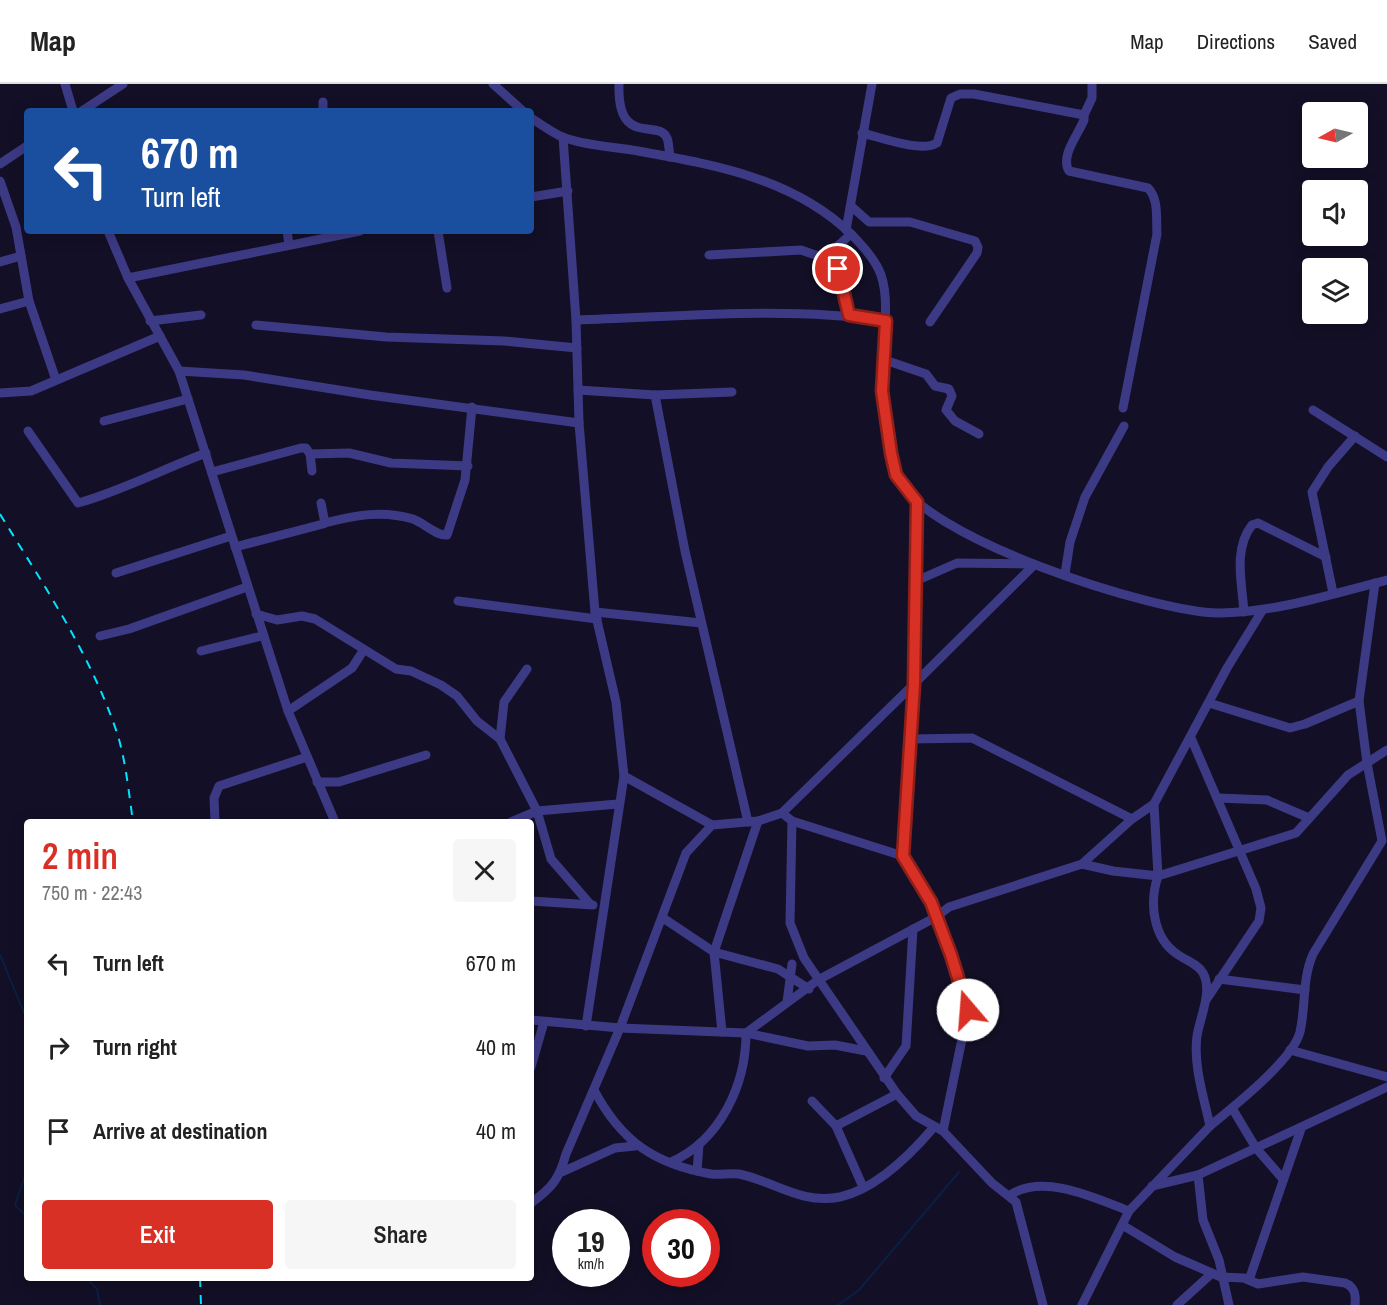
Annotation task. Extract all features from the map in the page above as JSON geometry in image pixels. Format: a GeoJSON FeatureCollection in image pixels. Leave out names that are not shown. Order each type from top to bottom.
{"type":"FeatureCollection","features":[{"type":"Feature","properties":{"kind":"street"},"geometry":{"type":"LineString","coordinates":[[64,84],[72,108]]}},
{"type":"Feature","properties":{"kind":"street"},"geometry":{"type":"LineString","coordinates":[[87,108],[123,84]]}},
{"type":"Feature","properties":{"kind":"street"},"geometry":{"type":"LineString","coordinates":[[493,84],[520,108]]}},
{"type":"Feature","properties":{"kind":"street"},"geometry":{"type":"LineString","coordinates":[[619,84],[618,105],[626,120],[638,128],[663,133],[670,157]]}},
{"type":"Feature","properties":{"kind":"street"},"geometry":{"type":"LineString","coordinates":[[828,257],[849,232],[862,133],[872,84]]}},
{"type":"Feature","properties":{"kind":"street"},"geometry":{"type":"LineString","coordinates":[[1092,84],[1092,98],[1065,164],[1069,171],[1148,188],[1153,194],[1156,209],[1157,234],[1123,408]]}},
{"type":"Feature","properties":{"kind":"street"},"geometry":{"type":"LineString","coordinates":[[862,133],[915,146],[932,146],[937,143],[951,98],[960,94],[974,94],[1084,115]]}},
{"type":"Feature","properties":{"kind":"street"},"geometry":{"type":"LineString","coordinates":[[534,120],[562,137],[670,157],[760,178],[804,197],[849,232],[872,258],[882,276],[886,321],[882,359],[882,391],[896,475],[917,502],[970,535],[1032,565],[1146,601],[1185,610],[1217,613],[1262,611],[1387,580]]}},
{"type":"Feature","properties":{"kind":"street"},"geometry":{"type":"LineString","coordinates":[[562,137],[568,191],[576,320],[579,423],[596,616],[616,702],[624,776],[586,1026]]}},
{"type":"Feature","properties":{"kind":"street"},"geometry":{"type":"LineString","coordinates":[[0,164],[24,148]]}},
{"type":"Feature","properties":{"kind":"street"},"geometry":{"type":"LineString","coordinates":[[0,181],[10,206],[29,301],[56,380]]}},
{"type":"Feature","properties":{"kind":"street"},"geometry":{"type":"LineString","coordinates":[[534,197],[568,191]]}},
{"type":"Feature","properties":{"kind":"street"},"geometry":{"type":"LineString","coordinates":[[851,206],[869,222],[910,222],[975,241],[978,248],[977,253],[930,322]]}},
{"type":"Feature","properties":{"kind":"street"},"geometry":{"type":"LineString","coordinates":[[113,234],[128,278],[179,371],[262,636],[288,711],[334,819]]}},
{"type":"Feature","properties":{"kind":"street"},"geometry":{"type":"LineString","coordinates":[[287,234],[289,244]]}},
{"type":"Feature","properties":{"kind":"street"},"geometry":{"type":"LineString","coordinates":[[128,278],[337,234]]}},
{"type":"Feature","properties":{"kind":"street"},"geometry":{"type":"LineString","coordinates":[[438,234],[447,288]]}},
{"type":"Feature","properties":{"kind":"street"},"geometry":{"type":"LineString","coordinates":[[709,255],[801,250],[828,257],[838,269],[849,315]]}},
{"type":"Feature","properties":{"kind":"street"},"geometry":{"type":"LineString","coordinates":[[0,262],[21,256]]}},
{"type":"Feature","properties":{"kind":"street"},"geometry":{"type":"LineString","coordinates":[[0,309],[29,301]]}},
{"type":"Feature","properties":{"kind":"street"},"geometry":{"type":"LineString","coordinates":[[150,321],[201,315]]}},
{"type":"Feature","properties":{"kind":"street"},"geometry":{"type":"LineString","coordinates":[[576,320],[849,315],[886,321]]}},
{"type":"Feature","properties":{"kind":"street"},"geometry":{"type":"LineString","coordinates":[[256,325],[386,337],[504,341],[577,348]]}},
{"type":"Feature","properties":{"kind":"street"},"geometry":{"type":"LineString","coordinates":[[0,393],[31,391],[160,336]]}},
{"type":"Feature","properties":{"kind":"street"},"geometry":{"type":"LineString","coordinates":[[882,359],[926,374],[935,386],[951,390],[948,413],[956,421],[979,434]]}},
{"type":"Feature","properties":{"kind":"street"},"geometry":{"type":"LineString","coordinates":[[179,371],[244,375],[370,395],[579,423]]}},
{"type":"Feature","properties":{"kind":"street"},"geometry":{"type":"LineString","coordinates":[[578,390],[656,395],[732,392]]}},
{"type":"Feature","properties":{"kind":"street"},"geometry":{"type":"LineString","coordinates":[[656,395],[701,623],[748,822]]}},
{"type":"Feature","properties":{"kind":"street"},"geometry":{"type":"LineString","coordinates":[[104,421],[188,399]]}},
{"type":"Feature","properties":{"kind":"street"},"geometry":{"type":"LineString","coordinates":[[235,547],[325,522],[375,512],[414,519],[444,536],[454,515],[468,466],[472,407]]}},
{"type":"Feature","properties":{"kind":"street"},"geometry":{"type":"LineString","coordinates":[[1313,410],[1387,457]]}},
{"type":"Feature","properties":{"kind":"street"},"geometry":{"type":"LineString","coordinates":[[1065,574],[1070,542],[1085,496],[1124,426]]}},
{"type":"Feature","properties":{"kind":"street"},"geometry":{"type":"LineString","coordinates":[[28,431],[78,503],[102,496],[206,453]]}},
{"type":"Feature","properties":{"kind":"street"},"geometry":{"type":"LineString","coordinates":[[1333,593],[1312,492],[1328,467],[1355,436]]}},
{"type":"Feature","properties":{"kind":"street"},"geometry":{"type":"LineString","coordinates":[[212,472],[301,448],[306,448],[310,454],[312,471]]}},
{"type":"Feature","properties":{"kind":"street"},"geometry":{"type":"LineString","coordinates":[[310,454],[350,453],[391,463],[468,466]]}},
{"type":"Feature","properties":{"kind":"street"},"geometry":{"type":"LineString","coordinates":[[594,1090],[608,1115],[635,1146],[697,1171],[738,1174],[810,1198],[841,1197],[863,1186],[909,1155],[938,1129],[968,1010],[951,955],[923,886],[903,856],[914,684],[917,502]]}},
{"type":"Feature","properties":{"kind":"street"},"geometry":{"type":"LineString","coordinates":[[321,503],[325,522]]}},
{"type":"Feature","properties":{"kind":"street"},"geometry":{"type":"LineString","coordinates":[[1244,612],[1241,549],[1252,525],[1258,523],[1326,557]]}},
{"type":"Feature","properties":{"kind":"street"},"geometry":{"type":"LineString","coordinates":[[116,573],[231,536]]}},
{"type":"Feature","properties":{"kind":"street"},"geometry":{"type":"LineString","coordinates":[[916,580],[957,563],[1032,565]]}},
{"type":"Feature","properties":{"kind":"street"},"geometry":{"type":"LineString","coordinates":[[624,776],[711,825],[758,821],[782,813],[1032,565]]}},
{"type":"Feature","properties":{"kind":"street"},"geometry":{"type":"LineString","coordinates":[[1082,1305],[1124,1226],[1129,1211],[1210,1126],[1232,1108],[1290,1050],[1299,1034],[1306,970],[1313,954],[1384,843],[1367,763],[1359,701],[1376,583]]}},
{"type":"Feature","properties":{"kind":"street"},"geometry":{"type":"LineString","coordinates":[[100,636],[129,629],[247,587]]}},
{"type":"Feature","properties":{"kind":"street"},"geometry":{"type":"LineString","coordinates":[[458,601],[596,616],[701,623]]}},
{"type":"Feature","properties":{"kind":"street"},"geometry":{"type":"LineString","coordinates":[[746,1033],[787,1002],[809,989],[818,980],[959,904],[1082,864],[1132,819],[1154,804],[1262,611]]}},
{"type":"Feature","properties":{"kind":"street"},"geometry":{"type":"LineString","coordinates":[[256,614],[277,620],[302,616],[315,619],[336,630],[363,651],[401,671],[411,671],[441,685],[457,696],[477,721],[500,739],[537,811],[551,859],[590,904]]}},
{"type":"Feature","properties":{"kind":"street"},"geometry":{"type":"LineString","coordinates":[[201,651],[262,636]]}},
{"type":"Feature","properties":{"kind":"street"},"geometry":{"type":"LineString","coordinates":[[288,711],[352,668],[363,651]]}},
{"type":"Feature","properties":{"kind":"street"},"geometry":{"type":"LineString","coordinates":[[500,739],[504,702],[526,669]]}},
{"type":"Feature","properties":{"kind":"street"},"geometry":{"type":"LineString","coordinates":[[1209,703],[1290,728],[1359,701]]}},
{"type":"Feature","properties":{"kind":"street"},"geometry":{"type":"LineString","coordinates":[[911,739],[965,736],[972,738],[1132,819]]}},
{"type":"Feature","properties":{"kind":"street"},"geometry":{"type":"LineString","coordinates":[[1191,738],[1240,849],[1261,908],[1259,921],[1205,1002]]}},
{"type":"Feature","properties":{"kind":"street"},"geometry":{"type":"LineString","coordinates":[[1082,864],[1113,872],[1158,876],[1296,833],[1348,774],[1387,750]]}},
{"type":"Feature","properties":{"kind":"street"},"geometry":{"type":"LineString","coordinates":[[317,782],[339,782],[426,755]]}},
{"type":"Feature","properties":{"kind":"street"},"geometry":{"type":"LineString","coordinates":[[215,819],[214,798],[219,786],[307,757]]}},
{"type":"Feature","properties":{"kind":"street"},"geometry":{"type":"LineString","coordinates":[[1218,798],[1267,800],[1309,818]]}},
{"type":"Feature","properties":{"kind":"street"},"geometry":{"type":"LineString","coordinates":[[518,819],[537,811],[618,804]]}},
{"type":"Feature","properties":{"kind":"street"},"geometry":{"type":"LineString","coordinates":[[1154,804],[1158,876],[1155,886],[1157,928],[1163,943],[1203,972],[1207,985],[1197,1037],[1198,1069],[1210,1126]]}},
{"type":"Feature","properties":{"kind":"street"},"geometry":{"type":"LineString","coordinates":[[782,813],[792,821],[903,856]]}},
{"type":"Feature","properties":{"kind":"street"},"geometry":{"type":"LineString","coordinates":[[722,1032],[714,952],[758,821]]}},
{"type":"Feature","properties":{"kind":"street"},"geometry":{"type":"LineString","coordinates":[[792,821],[789,915],[804,958],[884,1078],[916,1116],[938,1129],[992,1183],[1010,1194],[1020,1211],[1043,1305]]}},
{"type":"Feature","properties":{"kind":"street"},"geometry":{"type":"LineString","coordinates":[[562,1172],[566,1154],[620,1028],[686,853],[711,825]]}},
{"type":"Feature","properties":{"kind":"street"},"geometry":{"type":"LineString","coordinates":[[534,901],[590,904],[604,907]]}},
{"type":"Feature","properties":{"kind":"street"},"geometry":{"type":"LineString","coordinates":[[663,918],[714,952],[778,969],[809,989]]}},
{"type":"Feature","properties":{"kind":"street"},"geometry":{"type":"LineString","coordinates":[[884,1078],[906,1046],[913,929]]}},
{"type":"Feature","properties":{"kind":"street"},"geometry":{"type":"LineString","coordinates":[[778,969],[804,958]]}},
{"type":"Feature","properties":{"kind":"street"},"geometry":{"type":"LineString","coordinates":[[787,1002],[792,979],[792,964]]}},
{"type":"Feature","properties":{"kind":"street"},"geometry":{"type":"LineString","coordinates":[[1219,979],[1305,990]]}},
{"type":"Feature","properties":{"kind":"street"},"geometry":{"type":"LineString","coordinates":[[534,1020],[586,1026],[746,1033],[808,1046],[835,1044],[866,1051]]}},
{"type":"Feature","properties":{"kind":"street"},"geometry":{"type":"LineString","coordinates":[[534,1057],[544,1022]]}},
{"type":"Feature","properties":{"kind":"street"},"geometry":{"type":"LineString","coordinates":[[671,1162],[699,1144],[731,1103],[745,1068],[746,1033]]}},
{"type":"Feature","properties":{"kind":"street"},"geometry":{"type":"LineString","coordinates":[[1290,1050],[1387,1077]]}},
{"type":"Feature","properties":{"kind":"street"},"geometry":{"type":"LineString","coordinates":[[1152,1186],[1198,1175],[1387,1087]]}},
{"type":"Feature","properties":{"kind":"street"},"geometry":{"type":"LineString","coordinates":[[837,1126],[897,1094]]}},
{"type":"Feature","properties":{"kind":"street"},"geometry":{"type":"LineString","coordinates":[[812,1101],[837,1126],[863,1186]]}},
{"type":"Feature","properties":{"kind":"street"},"geometry":{"type":"LineString","coordinates":[[1232,1108],[1256,1148],[1283,1179]]}},
{"type":"Feature","properties":{"kind":"street"},"geometry":{"type":"LineString","coordinates":[[1249,1280],[1301,1129]]}},
{"type":"Feature","properties":{"kind":"street"},"geometry":{"type":"LineString","coordinates":[[697,1171],[699,1144]]}},
{"type":"Feature","properties":{"kind":"street"},"geometry":{"type":"LineString","coordinates":[[534,1201],[562,1172],[615,1149],[635,1146]]}},
{"type":"Feature","properties":{"kind":"street"},"geometry":{"type":"LineString","coordinates":[[1198,1175],[1203,1220],[1219,1260],[1229,1305]]}},
{"type":"Feature","properties":{"kind":"street"},"geometry":{"type":"LineString","coordinates":[[1010,1194],[1030,1186],[1064,1189],[1129,1211]]}},
{"type":"Feature","properties":{"kind":"street"},"geometry":{"type":"LineString","coordinates":[[1124,1226],[1210,1275],[1249,1280],[1258,1284],[1303,1277],[1345,1283],[1351,1285],[1355,1292],[1355,1305]]}},
{"type":"Feature","properties":{"kind":"street"},"geometry":{"type":"LineString","coordinates":[[1177,1305],[1210,1275]]}},
{"type":"Feature","properties":{"kind":"waterway"},"geometry":{"type":"LineString","coordinates":[[0,955],[24,1013]]}},
{"type":"Feature","properties":{"kind":"waterway"},"geometry":{"type":"LineString","coordinates":[[838,1305],[859,1290],[959,1172]]}},
{"type":"Feature","properties":{"kind":"waterway"},"geometry":{"type":"LineString","coordinates":[[24,1179],[15,1205],[24,1214]]}},
{"type":"Feature","properties":{"kind":"waterway"},"geometry":{"type":"LineString","coordinates":[[89,1281],[97,1289],[100,1305]]}},
{"type":"Feature","properties":{"kind":"railway"},"geometry":{"type":"LineString","coordinates":[[0,514],[66,622],[95,678],[118,736],[133,819]]}},
{"type":"Feature","properties":{"kind":"railway"},"geometry":{"type":"LineString","coordinates":[[200,1281],[201,1305]]}},
{"type":"Feature","properties":{"kind":"route"},"geometry":{"type":"LineString","coordinates":[[838,269],[849,315],[886,321],[882,359],[882,391],[891,453],[896,475],[902,486],[917,502],[914,684],[903,856],[931,902],[968,1010]]}}]}
